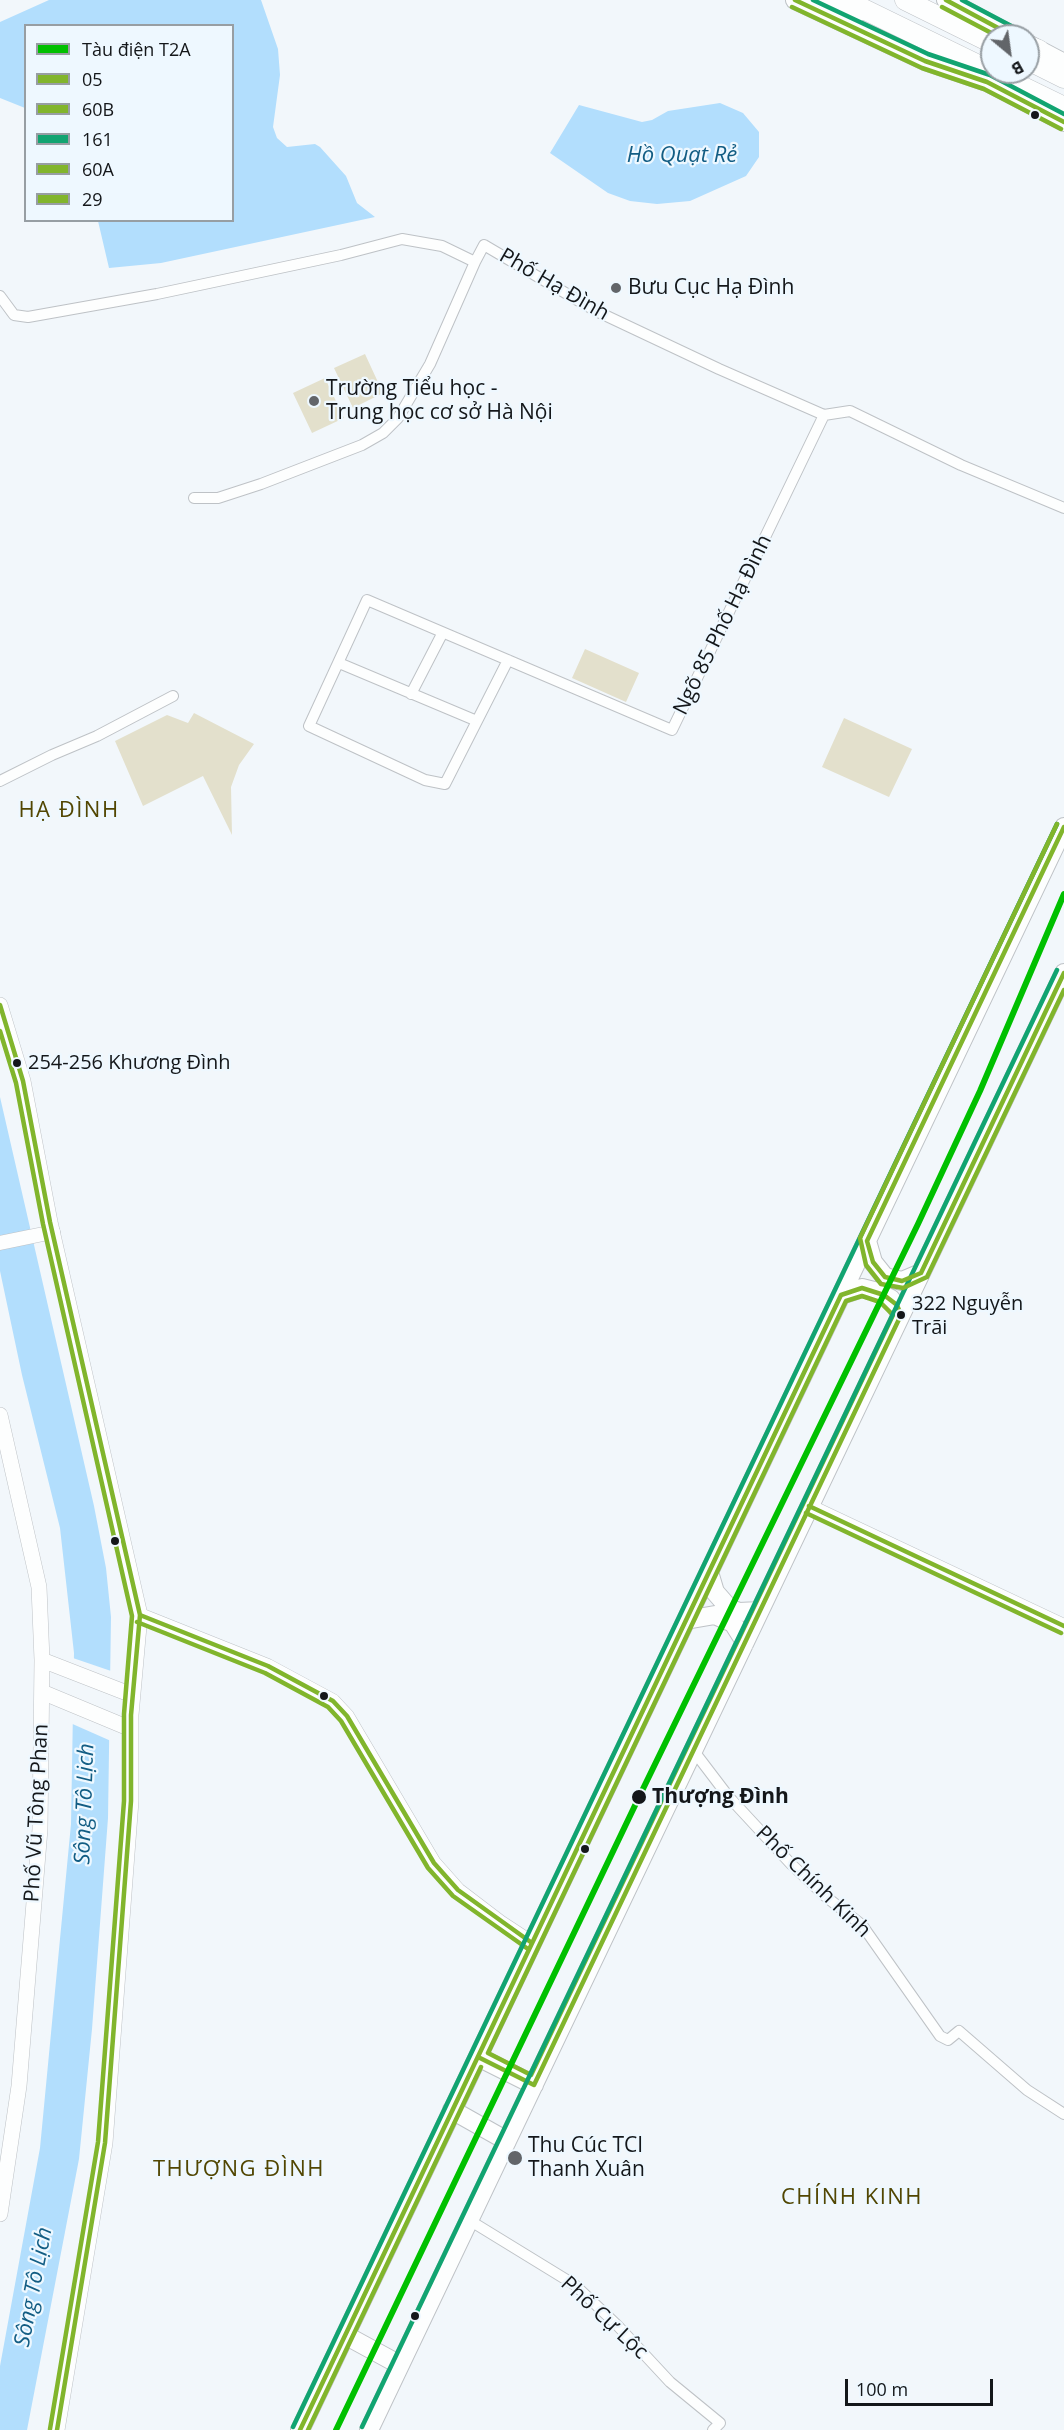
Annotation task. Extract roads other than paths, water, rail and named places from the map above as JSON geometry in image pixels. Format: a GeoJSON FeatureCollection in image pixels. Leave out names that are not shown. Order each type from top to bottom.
{"type":"FeatureCollection","features":[{"type":"Feature","properties":{"kind":"highway"},"geometry":{"type":"LineString","coordinates":[[824,0],[980,79]]}},
{"type":"Feature","properties":{"kind":"highway"},"geometry":{"type":"LineString","coordinates":[[845,0],[1064,107]]}},
{"type":"Feature","properties":{"kind":"highway"},"geometry":{"type":"LineString","coordinates":[[905,0],[980,34]]}},
{"type":"Feature","properties":{"kind":"highway"},"geometry":{"type":"LineString","coordinates":[[925,0],[980,25]]}},
{"type":"Feature","properties":{"kind":"highway"},"geometry":{"type":"LineString","coordinates":[[1040,58],[1064,75]]}},
{"type":"Feature","properties":{"kind":"main road"},"geometry":{"type":"LineString","coordinates":[[795,0],[925,61],[980,79]]}},
{"type":"Feature","properties":{"kind":"main road"},"geometry":{"type":"LineString","coordinates":[[913,0],[980,34]]}},
{"type":"Feature","properties":{"kind":"main road"},"geometry":{"type":"LineString","coordinates":[[946,0],[991,24]]}},
{"type":"Feature","properties":{"kind":"main road"},"geometry":{"type":"LineString","coordinates":[[1040,55],[1064,63]]}},
{"type":"Feature","properties":{"kind":"main road"},"geometry":{"type":"LineString","coordinates":[[990,84],[1064,122]]}},
{"type":"Feature","properties":{"kind":"main road"},"geometry":{"type":"LineString","coordinates":[[300,2430],[1064,827]]}},
{"type":"Feature","properties":{"kind":"main road"},"geometry":{"type":"LineString","coordinates":[[1028,904],[1064,844]]}},
{"type":"Feature","properties":{"kind":"main road"},"geometry":{"type":"LineString","coordinates":[[369,2430],[1064,973]]}},
{"type":"Feature","properties":{"kind":"main road"},"geometry":{"type":"LineString","coordinates":[[0,1005],[23,1081],[47,1234],[140,1615],[126,1693],[131,1729],[131,1801],[105,2143],[57,2430]]}},
{"type":"Feature","properties":{"kind":"main road"},"geometry":{"type":"LineString","coordinates":[[867,1241],[873,1262],[885,1277],[902,1281],[921,1273]]}},
{"type":"Feature","properties":{"kind":"main road"},"geometry":{"type":"LineString","coordinates":[[841,1295],[862,1288],[874,1291],[891,1299],[901,1315]]}},
{"type":"Feature","properties":{"kind":"main road","name":"Phố Vũ Tông Phan"},"geometry":{"type":"LineString","coordinates":[[0,1415],[5,1460],[39,1587],[42,1660],[40,1828],[19,2086],[5,2151],[0,2214]]}},
{"type":"Feature","properties":{"kind":"main road"},"geometry":{"type":"LineString","coordinates":[[709,1572],[715,1592],[729,1608],[739,1612],[759,1611]]}},
{"type":"Feature","properties":{"kind":"main road"},"geometry":{"type":"LineString","coordinates":[[686,1620],[715,1615],[733,1623],[745,1642]]}},
{"type":"Feature","properties":{"kind":"main road"},"geometry":{"type":"LineString","coordinates":[[42,1660],[126,1693]]}},
{"type":"Feature","properties":{"kind":"main road"},"geometry":{"type":"LineString","coordinates":[[42,1692],[131,1729]]}},
{"type":"Feature","properties":{"kind":"main road"},"geometry":{"type":"LineString","coordinates":[[478,2057],[534,2085]]}},
{"type":"Feature","properties":{"kind":"main road"},"geometry":{"type":"LineString","coordinates":[[452,2110],[507,2141]]}},
{"type":"Feature","properties":{"kind":"main road"},"geometry":{"type":"LineString","coordinates":[[345,2335],[400,2365]]}},
{"type":"Feature","properties":{"kind":"street","name":"Phố Hạ Đình"},"geometry":{"type":"LineString","coordinates":[[0,296],[14,315],[49,315],[329,258],[402,239],[441,246],[475,262],[484,245],[596,310],[824,415],[850,411],[961,465],[1064,508]]}},
{"type":"Feature","properties":{"kind":"street"},"geometry":{"type":"LineString","coordinates":[[194,498],[218,498],[261,484],[362,445],[383,433],[398,418],[430,364],[475,262]]}},
{"type":"Feature","properties":{"kind":"street","name":"Ngõ 85 Phố Hạ Đình"},"geometry":{"type":"LineString","coordinates":[[339,663],[367,600],[442,634],[672,730],[824,415]]}},
{"type":"Feature","properties":{"kind":"street"},"geometry":{"type":"LineString","coordinates":[[411,694],[442,634]]}},
{"type":"Feature","properties":{"kind":"street"},"geometry":{"type":"LineString","coordinates":[[477,721],[339,663],[309,726],[424,780],[445,784],[508,660]]}},
{"type":"Feature","properties":{"kind":"street"},"geometry":{"type":"LineString","coordinates":[[0,781],[52,754],[97,736],[174,696]]}},
{"type":"Feature","properties":{"kind":"street"},"geometry":{"type":"LineString","coordinates":[[0,1243],[47,1234]]}},
{"type":"Feature","properties":{"kind":"street"},"geometry":{"type":"LineString","coordinates":[[809,1506],[1064,1626]]}},
{"type":"Feature","properties":{"kind":"street"},"geometry":{"type":"LineString","coordinates":[[140,1615],[268,1666],[333,1701],[362,1741],[434,1863],[458,1890],[532,1943]]}},
{"type":"Feature","properties":{"kind":"street","name":"Phố Chính Kinh"},"geometry":{"type":"LineString","coordinates":[[693,1750],[728,1796],[790,1864],[862,1925],[940,2036],[948,2040],[959,2031],[1027,2090],[1064,2114]]}},
{"type":"Feature","properties":{"kind":"street","name":"Phố Cự Lộc"},"geometry":{"type":"LineString","coordinates":[[469,2220],[575,2285],[617,2325],[670,2382],[720,2423],[713,2430]]}},
{"type":"Feature","properties":{"kind":"water"},"geometry":{"type":"Polygon","coordinates":[[[49,0],[261,0],[278,49],[280,75],[273,127],[277,138],[287,147],[315,144],[320,147],[346,176],[357,203],[375,217],[161,263],[109,268],[98,222],[234,222],[234,24],[24,24],[24,108],[0,98],[0,22],[49,0]]]}},
{"type":"Feature","properties":{"kind":"water","name":"Hồ Quạt Rẻ"},"geometry":{"type":"Polygon","coordinates":[[[720,103],[743,113],[759,132],[759,157],[746,176],[690,201],[657,204],[630,201],[608,193],[550,153],[579,105],[642,122],[652,120],[668,111],[720,103]]]}},
{"type":"Feature","properties":{"kind":"water","name":"Sông Tô Lịch"},"geometry":{"type":"Polygon","coordinates":[[[0,1097],[94,1506],[106,1568],[111,1617],[108,1818],[92,2029],[79,2159],[27,2430],[0,2430],[0,2366],[40,2148],[71,1824],[74,1653],[60,1528],[22,1375],[0,1271],[0,1097]]]}},
{"type":"Feature","properties":{"kind":"metro line","name":"T2A"},"geometry":{"type":"LineString","coordinates":[[336,2430],[640,1795],[918,1224],[980,1091],[1064,894]]}},
{"type":"Feature","properties":{"kind":"place","name":"Bưu Cục Hạ Đình"},"geometry":{"type":"Point","coordinates":[616,288]}},
{"type":"Feature","properties":{"kind":"place","name":"Trường Tiểu học - Trung học cơ sở Hà Nội"},"geometry":{"type":"Point","coordinates":[314,401]}},
{"type":"Feature","properties":{"kind":"place","name":"254-256 Khương Đình"},"geometry":{"type":"Point","coordinates":[17,1063]}},
{"type":"Feature","properties":{"kind":"place","name":"322 Nguyễn Trãi"},"geometry":{"type":"Point","coordinates":[901,1315]}},
{"type":"Feature","properties":{"kind":"place","name":"Thượng Đình"},"geometry":{"type":"Point","coordinates":[639,1797]}},
{"type":"Feature","properties":{"kind":"place","name":"Thu Cúc TCI Thanh Xuân"},"geometry":{"type":"Point","coordinates":[515,2158]}},
{"type":"Feature","properties":{"kind":"district","name":"HẠ ĐÌNH"},"geometry":{"type":"Point","coordinates":[69,811]}},
{"type":"Feature","properties":{"kind":"district","name":"THƯỢNG ĐÌNH"},"geometry":{"type":"Point","coordinates":[239,2170]}},
{"type":"Feature","properties":{"kind":"district","name":"CHÍNH KINH"},"geometry":{"type":"Point","coordinates":[852,2198]}}]}
